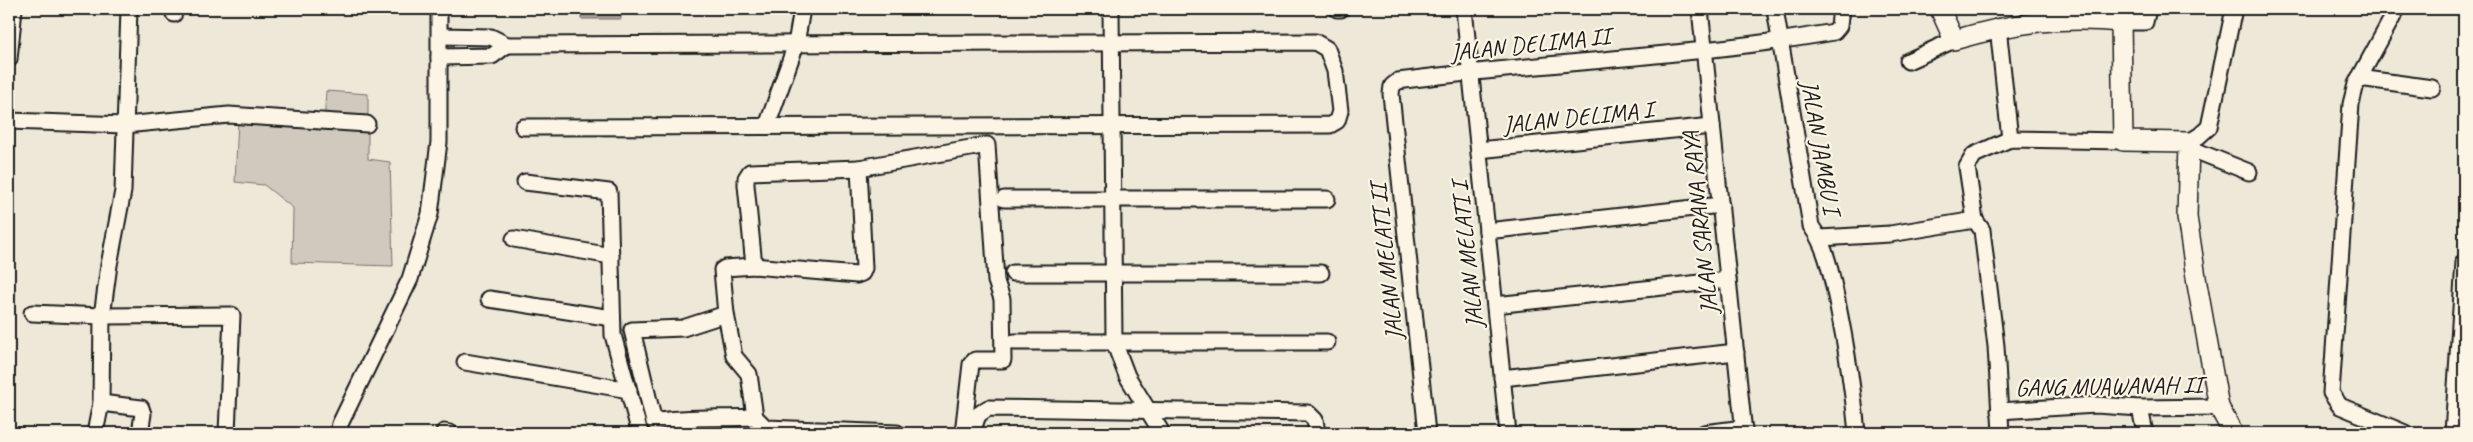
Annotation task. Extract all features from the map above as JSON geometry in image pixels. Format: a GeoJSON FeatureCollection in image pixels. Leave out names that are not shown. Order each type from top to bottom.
{"type":"FeatureCollection","features":[{"type":"Feature","properties":{"kind":"street"},"geometry":{"type":"LineString","coordinates":[[9,59],[14,9]]}},
{"type":"Feature","properties":{"kind":"street"},"geometry":{"type":"LineString","coordinates":[[95,433],[102,403],[102,316],[109,265],[123,191],[129,9]]}},
{"type":"Feature","properties":{"kind":"street"},"geometry":{"type":"LineString","coordinates":[[338,433],[340,424],[374,350],[410,279],[430,214],[438,142],[439,9]]}},
{"type":"Feature","properties":{"kind":"street"},"geometry":{"type":"LineString","coordinates":[[767,126],[796,44],[802,9]]}},
{"type":"Feature","properties":{"kind":"street"},"geometry":{"type":"LineString","coordinates":[[1111,9],[1114,342],[1127,376],[1162,433]]}},
{"type":"Feature","properties":{"kind":"street","name":"JALAN MELATI I"},"geometry":{"type":"LineString","coordinates":[[1464,9],[1508,433]]}},
{"type":"Feature","properties":{"kind":"street","name":"JALAN SARANA RAYA"},"geometry":{"type":"LineString","coordinates":[[1700,9],[1744,431]]}},
{"type":"Feature","properties":{"kind":"street","name":"JALAN JAMBU I"},"geometry":{"type":"LineString","coordinates":[[1775,9],[1811,226],[1820,238],[1827,257],[1849,358],[1857,433]]}},
{"type":"Feature","properties":{"kind":"street","name":"JALAN DELIMA II"},"geometry":{"type":"LineString","coordinates":[[1392,86],[1398,80],[1471,71],[1779,42],[1834,32],[1839,26],[1841,9]]}},
{"type":"Feature","properties":{"kind":"street"},"geometry":{"type":"LineString","coordinates":[[1940,9],[1954,40]]}},
{"type":"Feature","properties":{"kind":"street"},"geometry":{"type":"LineString","coordinates":[[1908,61],[1954,40],[1998,27],[2043,20],[2089,19],[2120,15],[2145,22],[2148,9]]}},
{"type":"Feature","properties":{"kind":"street"},"geometry":{"type":"LineString","coordinates":[[2233,433],[2219,407],[2187,217],[2189,145],[2209,127],[2234,9]]}},
{"type":"Feature","properties":{"kind":"street"},"geometry":{"type":"LineString","coordinates":[[2397,9],[2359,78],[2351,104],[2331,393],[2340,406],[2405,433]]}},
{"type":"Feature","properties":{"kind":"street"},"geometry":{"type":"LineString","coordinates":[[2120,15],[2122,141]]}},
{"type":"Feature","properties":{"kind":"street"},"geometry":{"type":"LineString","coordinates":[[1998,27],[2010,139]]}},
{"type":"Feature","properties":{"kind":"street"},"geometry":{"type":"LineString","coordinates":[[440,36],[491,37],[507,45],[1315,42],[1327,49],[1335,71],[1340,111],[1337,121],[1330,125],[523,127]]}},
{"type":"Feature","properties":{"kind":"street"},"geometry":{"type":"LineString","coordinates":[[439,57],[492,56],[507,45]]}},
{"type":"Feature","properties":{"kind":"street"},"geometry":{"type":"LineString","coordinates":[[2359,78],[2432,88]]}},
{"type":"Feature","properties":{"kind":"street","name":"JALAN MELATI II"},"geometry":{"type":"LineString","coordinates":[[1392,86],[1391,94],[1427,433]]}},
{"type":"Feature","properties":{"kind":"street"},"geometry":{"type":"LineString","coordinates":[[9,121],[125,125],[229,115],[367,124]]}},
{"type":"Feature","properties":{"kind":"street","name":"JALAN DELIMA I"},"geometry":{"type":"LineString","coordinates":[[1479,150],[1712,126]]}},
{"type":"Feature","properties":{"kind":"street"},"geometry":{"type":"LineString","coordinates":[[2001,433],[1996,346],[1982,230],[1974,220],[1967,167],[1969,160],[1974,155],[2010,139],[2122,141],[2189,145],[2249,172]]}},
{"type":"Feature","properties":{"kind":"street"},"geometry":{"type":"LineString","coordinates":[[754,266],[746,185],[746,178],[750,172],[859,168],[987,145],[996,281],[1002,299],[1003,360],[975,360],[970,364],[962,433]]}},
{"type":"Feature","properties":{"kind":"street"},"geometry":{"type":"LineString","coordinates":[[859,168],[864,268],[862,273],[857,275],[754,266],[722,270],[726,314],[734,356],[749,374],[755,417],[766,431],[897,433]]}},
{"type":"Feature","properties":{"kind":"street"},"geometry":{"type":"LineString","coordinates":[[525,182],[609,192],[613,335],[640,433]]}},
{"type":"Feature","properties":{"kind":"street"},"geometry":{"type":"LineString","coordinates":[[1004,199],[1327,200]]}},
{"type":"Feature","properties":{"kind":"street"},"geometry":{"type":"LineString","coordinates":[[1487,231],[1721,205]]}},
{"type":"Feature","properties":{"kind":"street"},"geometry":{"type":"LineString","coordinates":[[1820,238],[1890,234],[1974,220]]}},
{"type":"Feature","properties":{"kind":"street"},"geometry":{"type":"LineString","coordinates":[[514,239],[611,256]]}},
{"type":"Feature","properties":{"kind":"street"},"geometry":{"type":"LineString","coordinates":[[2453,433],[2459,416],[2464,262]]}},
{"type":"Feature","properties":{"kind":"street"},"geometry":{"type":"LineString","coordinates":[[1013,272],[1321,273]]}},
{"type":"Feature","properties":{"kind":"street"},"geometry":{"type":"LineString","coordinates":[[1495,305],[1728,280]]}},
{"type":"Feature","properties":{"kind":"street"},"geometry":{"type":"LineString","coordinates":[[489,299],[612,318]]}},
{"type":"Feature","properties":{"kind":"street"},"geometry":{"type":"LineString","coordinates":[[32,312],[102,316],[232,315],[227,433]]}},
{"type":"Feature","properties":{"kind":"street"},"geometry":{"type":"LineString","coordinates":[[726,314],[683,328],[632,330],[654,422],[682,417],[720,419],[755,417]]}},
{"type":"Feature","properties":{"kind":"street"},"geometry":{"type":"LineString","coordinates":[[1014,342],[1327,342]]}},
{"type":"Feature","properties":{"kind":"street"},"geometry":{"type":"LineString","coordinates":[[1502,378],[1736,352]]}},
{"type":"Feature","properties":{"kind":"street"},"geometry":{"type":"LineString","coordinates":[[465,362],[629,390]]}},
{"type":"Feature","properties":{"kind":"street"},"geometry":{"type":"LineString","coordinates":[[102,403],[141,408],[143,414],[140,433]]}},
{"type":"Feature","properties":{"kind":"street","name":"GANG MUAWANAH II"},"geometry":{"type":"LineString","coordinates":[[1999,412],[2096,405],[2140,408],[2219,407]]}},
{"type":"Feature","properties":{"kind":"street"},"geometry":{"type":"LineString","coordinates":[[972,433],[978,415],[988,408],[1308,413],[1314,420],[1318,433]]}},
{"type":"Feature","properties":{"kind":"street"},"geometry":{"type":"LineString","coordinates":[[2140,408],[2146,433]]}},
{"type":"Feature","properties":{"kind":"street"},"geometry":{"type":"LineString","coordinates":[[1704,433],[1744,431]]}},
{"type":"Feature","properties":{"kind":"shaded area"},"geometry":{"type":"Polygon","coordinates":[[[581,9],[621,9],[621,19],[581,19],[581,9]]]}},
{"type":"Feature","properties":{"kind":"shaded area"},"geometry":{"type":"Polygon","coordinates":[[[326,91],[368,94],[368,159],[390,162],[393,266],[292,263],[293,208],[264,185],[235,182],[238,120],[324,125],[326,91]]]}}]}
